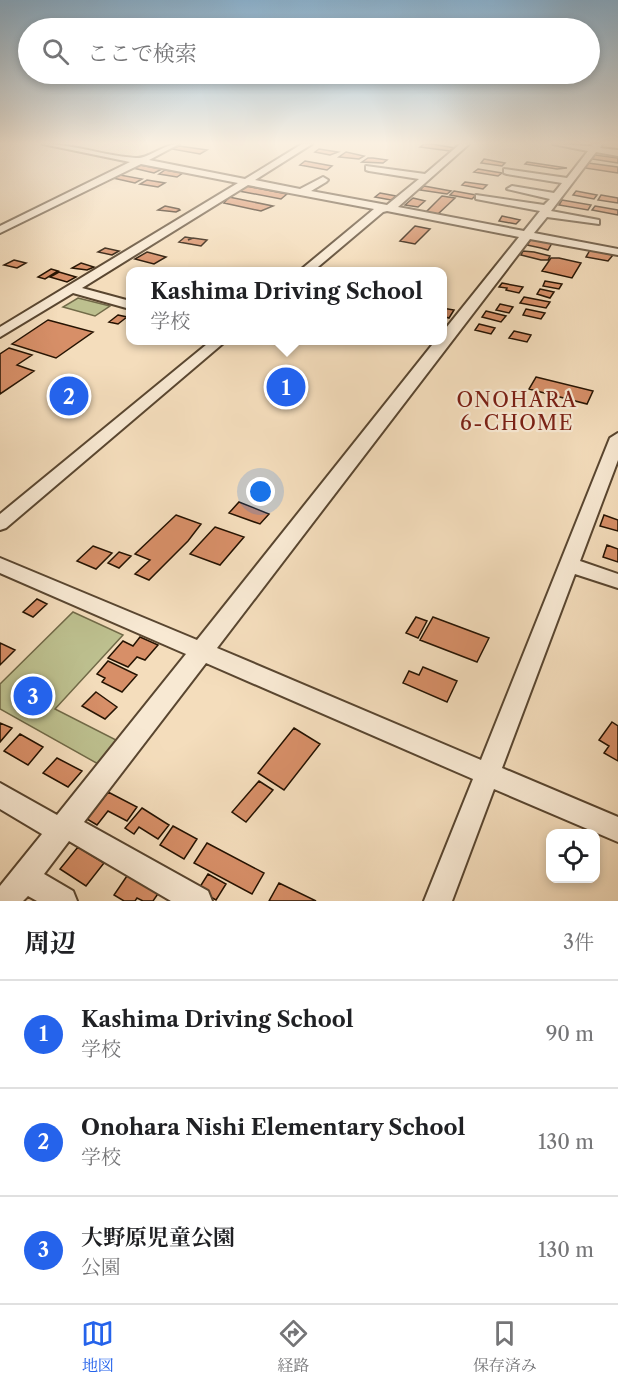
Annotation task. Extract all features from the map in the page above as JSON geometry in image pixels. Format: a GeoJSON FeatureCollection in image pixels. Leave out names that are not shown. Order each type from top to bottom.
{"type":"FeatureCollection","features":[{"type":"Feature","properties":{"kind":"street"},"geometry":{"type":"LineString","coordinates":[[0,230],[90,186]]}},
{"type":"Feature","properties":{"kind":"street"},"geometry":{"type":"LineString","coordinates":[[0,333],[240,186]]}},
{"type":"Feature","properties":{"kind":"street"},"geometry":{"type":"LineString","coordinates":[[269,186],[618,252]]}},
{"type":"Feature","properties":{"kind":"street"},"geometry":{"type":"LineString","coordinates":[[302,192],[312,186]]}},
{"type":"Feature","properties":{"kind":"street"},"geometry":{"type":"LineString","coordinates":[[310,267],[379,210],[392,207],[416,186]]}},
{"type":"Feature","properties":{"kind":"street"},"geometry":{"type":"LineString","coordinates":[[447,337],[565,186]]}},
{"type":"Feature","properties":{"kind":"street"},"geometry":{"type":"LineString","coordinates":[[512,189],[557,196]]}},
{"type":"Feature","properties":{"kind":"street"},"geometry":{"type":"LineString","coordinates":[[480,197],[595,222]]}},
{"type":"Feature","properties":{"kind":"street"},"geometry":{"type":"LineString","coordinates":[[72,289],[126,304]]}},
{"type":"Feature","properties":{"kind":"street"},"geometry":{"type":"LineString","coordinates":[[0,524],[215,345]]}},
{"type":"Feature","properties":{"kind":"street"},"geometry":{"type":"LineString","coordinates":[[6,901],[441,345]]}},
{"type":"Feature","properties":{"kind":"street"},"geometry":{"type":"LineString","coordinates":[[438,901],[618,438]]}},
{"type":"Feature","properties":{"kind":"street"},"geometry":{"type":"LineString","coordinates":[[0,564],[618,830]]}},
{"type":"Feature","properties":{"kind":"street"},"geometry":{"type":"LineString","coordinates":[[569,565],[618,581]]}},
{"type":"Feature","properties":{"kind":"street"},"geometry":{"type":"LineString","coordinates":[[0,795],[198,901]]}},
{"type":"Feature","properties":{"kind":"street"},"geometry":{"type":"LineString","coordinates":[[24,878],[63,901]]}},
{"type":"Feature","properties":{"kind":"green space"},"geometry":{"type":"Polygon","coordinates":[[[78,298],[110,306],[95,316],[63,307],[78,298]]]}},
{"type":"Feature","properties":{"kind":"green space"},"geometry":{"type":"Polygon","coordinates":[[[73,612],[123,635],[55,709],[118,741],[100,765],[0,709],[0,684],[73,612]]]}},
{"type":"Feature","properties":{"kind":"building"},"geometry":{"type":"Polygon","coordinates":[[[246,186],[287,194],[281,199],[239,191],[246,186]]]}},
{"type":"Feature","properties":{"kind":"building"},"geometry":{"type":"Polygon","coordinates":[[[424,186],[451,191],[447,194],[420,190],[424,186]]]}},
{"type":"Feature","properties":{"kind":"building"},"geometry":{"type":"Polygon","coordinates":[[[467,186],[486,186],[483,189],[467,186]]]}},
{"type":"Feature","properties":{"kind":"building"},"geometry":{"type":"Polygon","coordinates":[[[454,191],[476,195],[472,199],[450,195],[454,191]]]}},
{"type":"Feature","properties":{"kind":"building"},"geometry":{"type":"Polygon","coordinates":[[[576,191],[597,195],[594,199],[573,195],[576,191]]]}},
{"type":"Feature","properties":{"kind":"building"},"geometry":{"type":"Polygon","coordinates":[[[380,193],[396,196],[391,200],[375,197],[380,193]]]}},
{"type":"Feature","properties":{"kind":"building"},"geometry":{"type":"Polygon","coordinates":[[[601,195],[618,198],[618,203],[598,200],[601,195]]]}},
{"type":"Feature","properties":{"kind":"building"},"geometry":{"type":"Polygon","coordinates":[[[442,196],[455,198],[438,214],[426,212],[442,196]]]}},
{"type":"Feature","properties":{"kind":"building"},"geometry":{"type":"Polygon","coordinates":[[[229,197],[273,206],[261,211],[224,203],[229,197]]]}},
{"type":"Feature","properties":{"kind":"building"},"geometry":{"type":"Polygon","coordinates":[[[413,198],[425,201],[418,207],[405,205],[413,198]]]}},
{"type":"Feature","properties":{"kind":"building"},"geometry":{"type":"Polygon","coordinates":[[[562,200],[591,205],[588,210],[559,205],[562,200]]]}},
{"type":"Feature","properties":{"kind":"building"},"geometry":{"type":"Polygon","coordinates":[[[165,206],[180,210],[176,212],[158,210],[165,206]]]}},
{"type":"Feature","properties":{"kind":"building"},"geometry":{"type":"Polygon","coordinates":[[[595,206],[618,210],[618,215],[592,210],[595,206]]]}},
{"type":"Feature","properties":{"kind":"building"},"geometry":{"type":"Polygon","coordinates":[[[502,216],[520,220],[516,224],[499,221],[502,216]]]}},
{"type":"Feature","properties":{"kind":"building"},"geometry":{"type":"Polygon","coordinates":[[[415,226],[430,229],[415,244],[400,241],[415,226]]]}},
{"type":"Feature","properties":{"kind":"building"},"geometry":{"type":"Polygon","coordinates":[[[185,237],[191,238],[188,240],[193,238],[207,240],[201,246],[179,242],[185,237]]]}},
{"type":"Feature","properties":{"kind":"building"},"geometry":{"type":"Polygon","coordinates":[[[531,239],[552,243],[548,250],[527,245],[531,239]]]}},
{"type":"Feature","properties":{"kind":"building"},"geometry":{"type":"Polygon","coordinates":[[[105,248],[119,251],[112,255],[98,252],[105,248]]]}},
{"type":"Feature","properties":{"kind":"building"},"geometry":{"type":"Polygon","coordinates":[[[590,250],[613,255],[608,261],[586,257],[590,250]]]}},
{"type":"Feature","properties":{"kind":"building"},"geometry":{"type":"Polygon","coordinates":[[[523,251],[550,256],[548,260],[541,260],[521,255],[523,251]]]}},
{"type":"Feature","properties":{"kind":"building"},"geometry":{"type":"Polygon","coordinates":[[[147,252],[166,257],[154,264],[135,259],[147,252]]]}},
{"type":"Feature","properties":{"kind":"building"},"geometry":{"type":"Polygon","coordinates":[[[551,258],[581,263],[572,278],[542,271],[551,258]]]}},
{"type":"Feature","properties":{"kind":"building"},"geometry":{"type":"Polygon","coordinates":[[[14,260],[26,263],[17,268],[4,265],[14,260]]]}},
{"type":"Feature","properties":{"kind":"building"},"geometry":{"type":"Polygon","coordinates":[[[81,263],[94,267],[87,270],[72,268],[81,263]]]}},
{"type":"Feature","properties":{"kind":"building"},"geometry":{"type":"Polygon","coordinates":[[[51,269],[58,271],[45,279],[38,277],[51,269]]]}},
{"type":"Feature","properties":{"kind":"building"},"geometry":{"type":"Polygon","coordinates":[[[59,272],[76,277],[67,282],[50,277],[59,272]]]}},
{"type":"Feature","properties":{"kind":"building"},"geometry":{"type":"Polygon","coordinates":[[[545,281],[562,284],[559,289],[543,286],[545,281]]]}},
{"type":"Feature","properties":{"kind":"building"},"geometry":{"type":"Polygon","coordinates":[[[502,283],[523,287],[519,293],[499,287],[502,283]]]}},
{"type":"Feature","properties":{"kind":"building"},"geometry":{"type":"Polygon","coordinates":[[[540,289],[554,292],[550,298],[537,294],[540,289]]]}},
{"type":"Feature","properties":{"kind":"building"},"geometry":{"type":"Polygon","coordinates":[[[524,297],[550,302],[546,308],[520,303],[524,297]]]}},
{"type":"Feature","properties":{"kind":"building"},"geometry":{"type":"Polygon","coordinates":[[[500,304],[513,307],[509,313],[496,310],[500,304]]]}},
{"type":"Feature","properties":{"kind":"building"},"geometry":{"type":"Polygon","coordinates":[[[447,309],[454,310],[449,318],[447,317],[447,309]]]}},
{"type":"Feature","properties":{"kind":"building"},"geometry":{"type":"Polygon","coordinates":[[[526,309],[545,313],[541,319],[523,315],[526,309]]]}},
{"type":"Feature","properties":{"kind":"building"},"geometry":{"type":"Polygon","coordinates":[[[486,311],[506,316],[501,322],[482,317],[486,311]]]}},
{"type":"Feature","properties":{"kind":"building"},"geometry":{"type":"Polygon","coordinates":[[[118,315],[126,317],[118,324],[109,322],[118,315]]]}},
{"type":"Feature","properties":{"kind":"building"},"geometry":{"type":"Polygon","coordinates":[[[48,320],[93,332],[56,358],[12,344],[48,320]]]}},
{"type":"Feature","properties":{"kind":"building"},"geometry":{"type":"Polygon","coordinates":[[[479,324],[495,328],[491,334],[475,330],[479,324]]]}},
{"type":"Feature","properties":{"kind":"building"},"geometry":{"type":"Polygon","coordinates":[[[514,331],[531,335],[527,342],[509,338],[514,331]]]}},
{"type":"Feature","properties":{"kind":"building"},"geometry":{"type":"Polygon","coordinates":[[[9,348],[32,355],[17,365],[34,371],[0,394],[0,354],[9,348]]]}},
{"type":"Feature","properties":{"kind":"building"},"geometry":{"type":"Polygon","coordinates":[[[536,377],[593,391],[587,404],[529,389],[536,377]]]}},
{"type":"Feature","properties":{"kind":"building"},"geometry":{"type":"Polygon","coordinates":[[[239,502],[269,514],[260,524],[229,513],[239,502]]]}},
{"type":"Feature","properties":{"kind":"building"},"geometry":{"type":"Polygon","coordinates":[[[176,515],[201,524],[188,541],[149,580],[135,574],[150,560],[135,554],[176,515]]]}},
{"type":"Feature","properties":{"kind":"building"},"geometry":{"type":"Polygon","coordinates":[[[604,515],[618,520],[618,531],[600,526],[604,515]]]}},
{"type":"Feature","properties":{"kind":"building"},"geometry":{"type":"Polygon","coordinates":[[[215,527],[244,537],[220,565],[190,554],[215,527]]]}},
{"type":"Feature","properties":{"kind":"building"},"geometry":{"type":"Polygon","coordinates":[[[607,545],[618,549],[618,562],[603,557],[607,545]]]}},
{"type":"Feature","properties":{"kind":"building"},"geometry":{"type":"Polygon","coordinates":[[[93,546],[112,553],[96,569],[77,561],[93,546]]]}},
{"type":"Feature","properties":{"kind":"building"},"geometry":{"type":"Polygon","coordinates":[[[119,552],[131,556],[119,568],[108,563],[119,552]]]}},
{"type":"Feature","properties":{"kind":"building"},"geometry":{"type":"Polygon","coordinates":[[[37,599],[47,604],[33,617],[23,612],[37,599]]]}},
{"type":"Feature","properties":{"kind":"building"},"geometry":{"type":"Polygon","coordinates":[[[416,617],[427,621],[418,638],[406,633],[416,617]]]}},
{"type":"Feature","properties":{"kind":"building"},"geometry":{"type":"Polygon","coordinates":[[[433,617],[489,638],[477,662],[420,640],[433,617]]]}},
{"type":"Feature","properties":{"kind":"building"},"geometry":{"type":"Polygon","coordinates":[[[140,637],[158,645],[145,660],[137,657],[128,667],[108,658],[123,641],[133,646],[140,637]]]}},
{"type":"Feature","properties":{"kind":"building"},"geometry":{"type":"Polygon","coordinates":[[[0,643],[15,650],[0,665],[0,643]]]}},
{"type":"Feature","properties":{"kind":"building"},"geometry":{"type":"Polygon","coordinates":[[[108,661],[137,675],[122,692],[102,682],[105,678],[97,674],[108,661]]]}},
{"type":"Feature","properties":{"kind":"building"},"geometry":{"type":"Polygon","coordinates":[[[423,667],[457,681],[447,702],[403,683],[409,671],[419,675],[423,667]]]}},
{"type":"Feature","properties":{"kind":"building"},"geometry":{"type":"Polygon","coordinates":[[[96,692],[117,707],[105,719],[82,706],[96,692]]]}},
{"type":"Feature","properties":{"kind":"building"},"geometry":{"type":"Polygon","coordinates":[[[612,722],[618,726],[618,761],[604,753],[609,746],[599,740],[612,722]]]}},
{"type":"Feature","properties":{"kind":"building"},"geometry":{"type":"Polygon","coordinates":[[[0,723],[12,728],[0,742],[0,723]]]}},
{"type":"Feature","properties":{"kind":"building"},"geometry":{"type":"Polygon","coordinates":[[[294,728],[320,744],[284,790],[258,773],[294,728]]]}},
{"type":"Feature","properties":{"kind":"building"},"geometry":{"type":"Polygon","coordinates":[[[20,734],[43,747],[28,765],[4,751],[20,734]]]}},
{"type":"Feature","properties":{"kind":"building"},"geometry":{"type":"Polygon","coordinates":[[[57,758],[82,771],[68,787],[43,773],[57,758]]]}},
{"type":"Feature","properties":{"kind":"building"},"geometry":{"type":"Polygon","coordinates":[[[259,781],[273,790],[246,822],[232,812],[259,781]]]}},
{"type":"Feature","properties":{"kind":"building"},"geometry":{"type":"Polygon","coordinates":[[[108,792],[137,807],[127,821],[108,811],[97,825],[87,819],[108,792]]]}},
{"type":"Feature","properties":{"kind":"building"},"geometry":{"type":"Polygon","coordinates":[[[142,808],[169,825],[158,839],[139,827],[134,834],[125,828],[142,808]]]}},
{"type":"Feature","properties":{"kind":"building"},"geometry":{"type":"Polygon","coordinates":[[[173,826],[197,839],[184,859],[160,845],[173,826]]]}},
{"type":"Feature","properties":{"kind":"building"},"geometry":{"type":"Polygon","coordinates":[[[207,843],[264,873],[252,894],[194,863],[207,843]]]}},
{"type":"Feature","properties":{"kind":"building"},"geometry":{"type":"Polygon","coordinates":[[[78,847],[104,863],[86,886],[60,869],[78,847]]]}},
{"type":"Feature","properties":{"kind":"building"},"geometry":{"type":"Polygon","coordinates":[[[131,870],[162,888],[153,901],[143,901],[137,898],[135,901],[124,901],[114,895],[131,870]]]}},
{"type":"Feature","properties":{"kind":"building"},"geometry":{"type":"Polygon","coordinates":[[[208,874],[226,884],[216,900],[198,890],[208,874]]]}},
{"type":"Feature","properties":{"kind":"building"},"geometry":{"type":"Polygon","coordinates":[[[279,883],[316,901],[269,901],[279,883]]]}},
{"type":"Feature","properties":{"kind":"place","name":"Kashima Driving School"},"geometry":{"type":"Point","coordinates":[286,387]}},
{"type":"Feature","properties":{"kind":"place","name":"Onohara Nishi Elementary School"},"geometry":{"type":"Point","coordinates":[69,396]}},
{"type":"Feature","properties":{"kind":"place","name":"大野原児童公園"},"geometry":{"type":"Point","coordinates":[33,696]}},
{"type":"Feature","properties":{"kind":"district","name":"ONOHARA 6-CHOME"},"geometry":{"type":"Point","coordinates":[517,412]}}]}
